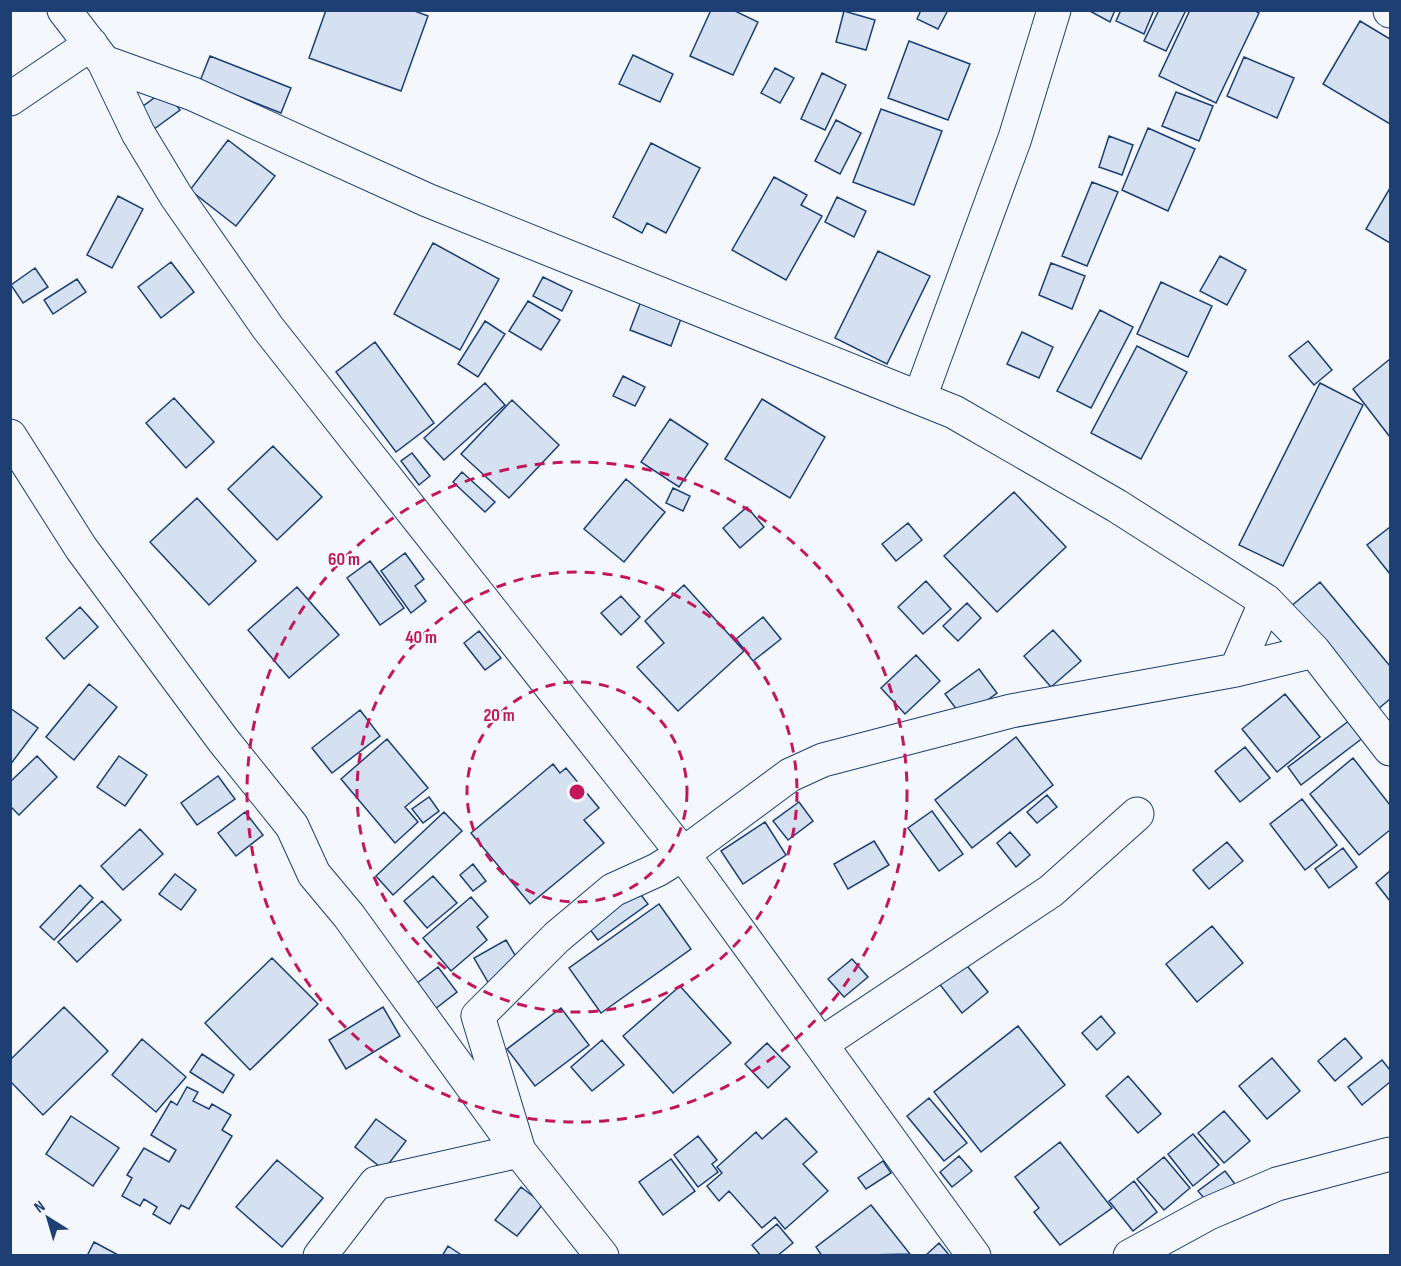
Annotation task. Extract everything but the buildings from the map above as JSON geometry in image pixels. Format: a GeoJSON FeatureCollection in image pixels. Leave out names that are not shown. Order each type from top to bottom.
{"type":"FeatureCollection","features":[{"type":"Feature","properties":{"kind":"street"},"geometry":{"type":"LineString","coordinates":[[64,10],[98,53],[138,133],[171,187],[268,328],[683,854],[974,1256]]}},
{"type":"Feature","properties":{"kind":"street"},"geometry":{"type":"LineString","coordinates":[[920,397],[1015,138],[1054,10]]}},
{"type":"Feature","properties":{"kind":"street"},"geometry":{"type":"LineString","coordinates":[[10,99],[98,53]]}},
{"type":"Feature","properties":{"kind":"street"},"geometry":{"type":"LineString","coordinates":[[98,53],[215,103],[427,200],[920,397],[1017,446],[1266,601],[1314,651],[1390,749]]}},
{"type":"Feature","properties":{"kind":"street"},"geometry":{"type":"LineString","coordinates":[[14,451],[81,548],[223,740],[292,826],[314,874],[350,916],[519,1150],[602,1256]]}},
{"type":"Feature","properties":{"kind":"street"},"geometry":{"type":"LineString","coordinates":[[1236,670],[1266,601]]}},
{"type":"Feature","properties":{"kind":"street"},"geometry":{"type":"LineString","coordinates":[[519,1150],[478,1016],[557,936],[613,890],[657,870],[683,854],[790,775],[824,760],[1011,711],[1236,670],[1314,651]]}},
{"type":"Feature","properties":{"kind":"street"},"geometry":{"type":"LineString","coordinates":[[821,1044],[1051,891],[1137,814]]}},
{"type":"Feature","properties":{"kind":"street"},"geometry":{"type":"LineString","coordinates":[[320,1256],[376,1183],[519,1150]]}},
{"type":"Feature","properties":{"kind":"street"},"geometry":{"type":"LineString","coordinates":[[1130,1256],[1209,1213],[1277,1184],[1390,1154]]}}]}
